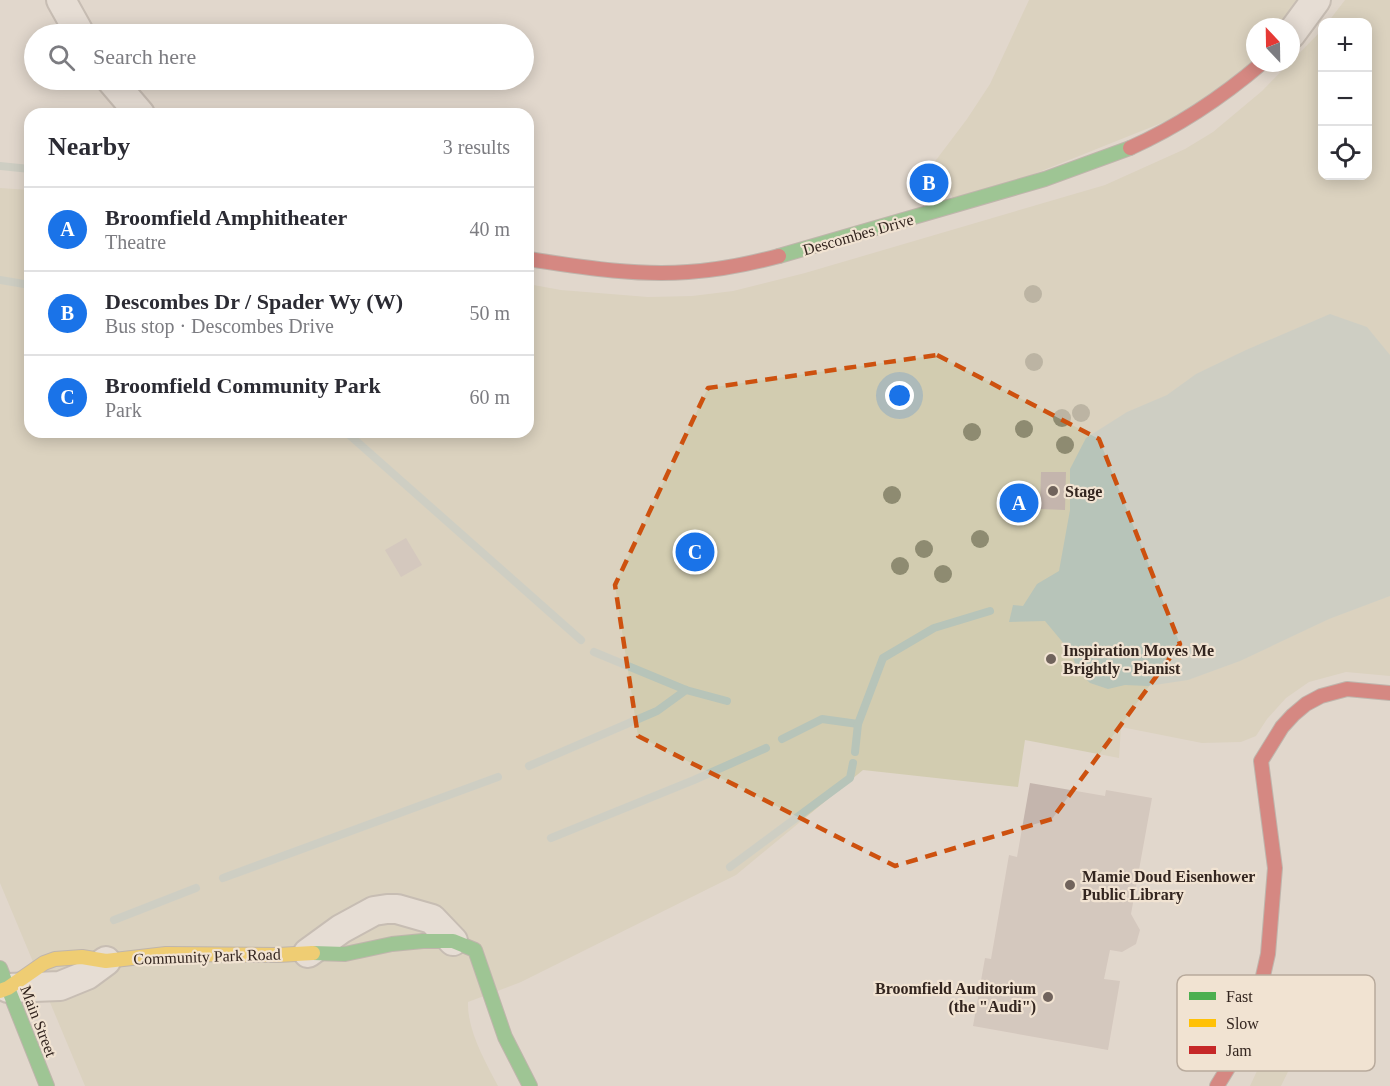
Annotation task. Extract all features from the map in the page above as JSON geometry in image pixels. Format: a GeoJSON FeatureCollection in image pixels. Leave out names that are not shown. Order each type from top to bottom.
{"type":"FeatureCollection","features":[{"type":"Feature","properties":{"kind":"street"},"geometry":{"type":"LineString","coordinates":[[61,0],[74,24]]}},
{"type":"Feature","properties":{"kind":"street"},"geometry":{"type":"LineString","coordinates":[[1300,22],[1316,0]]}},
{"type":"Feature","properties":{"kind":"street","name":"Descombes Drive"},"geometry":{"type":"LineString","coordinates":[[534,260],[615,271],[676,273],[743,265],[784,255],[1063,174],[1140,145],[1176,127],[1214,102],[1251,72]]}},
{"type":"Feature","properties":{"kind":"street"},"geometry":{"type":"LineString","coordinates":[[120,90],[135,108]]}},
{"type":"Feature","properties":{"kind":"street"},"geometry":{"type":"LineString","coordinates":[[1263,975],[1268,954],[1275,868],[1261,761],[1282,727],[1293,715],[1313,700],[1332,691],[1347,689],[1390,693]]}},
{"type":"Feature","properties":{"kind":"street","name":"Community Park Road"},"geometry":{"type":"LineString","coordinates":[[3,982],[60,986],[87,975],[106,961],[166,954],[308,953],[340,929],[374,911],[397,909],[432,919],[453,941],[475,950],[498,1021],[530,1086]]}},
{"type":"Feature","properties":{"kind":"street","name":"Main Street"},"geometry":{"type":"LineString","coordinates":[[3,982],[47,1086]]}},
{"type":"Feature","properties":{"kind":"street"},"geometry":{"type":"LineString","coordinates":[[1217,1086],[1226,1071]]}},
{"type":"Feature","properties":{"kind":"highlighted area"},"geometry":{"type":"Polygon","coordinates":[[[937,355],[1099,439],[1180,644],[1052,819],[895,866],[638,736],[615,585],[708,388],[937,355]]]}},
{"type":"Feature","properties":{"kind":"shaded area"},"geometry":{"type":"Polygon","coordinates":[[[1029,0],[1316,0],[1299,18],[1246,18],[1246,72],[1214,102],[957,205],[933,164],[990,84],[1029,0]]]}},
{"type":"Feature","properties":{"kind":"shaded area"},"geometry":{"type":"Polygon","coordinates":[[[1345,0],[1390,0],[1390,676],[1346,672],[1309,682],[1286,698],[1267,719],[1256,736],[1241,742],[1202,743],[1121,727],[1119,758],[1025,740],[1018,787],[863,770],[736,875],[521,982],[468,1002],[470,1023],[498,1086],[85,1086],[0,883],[0,188],[24,190],[24,438],[534,438],[534,285],[561,290],[648,297],[692,296],[733,291],[805,273],[1105,185],[1185,149],[1213,132],[1262,91],[1281,72],[1300,72],[1300,52],[1318,34],[1318,180],[1372,180],[1372,18],[1331,18],[1345,0]]]}},
{"type":"Feature","properties":{"kind":"shaded area"},"geometry":{"type":"Polygon","coordinates":[[[1330,314],[1367,327],[1390,355],[1390,596],[1329,619],[1240,661],[1188,680],[1148,686],[1125,685],[1108,689],[1090,683],[1079,672],[1070,651],[1045,621],[1009,622],[1013,605],[1023,606],[1037,584],[1059,571],[1070,510],[1070,469],[1086,438],[1127,412],[1167,395],[1196,374],[1330,314]]]}},
{"type":"Feature","properties":{"kind":"shaded area"},"geometry":{"type":"Polygon","coordinates":[[[1257,1071],[1288,1071],[1281,1086],[1250,1086],[1257,1071]]]}},
{"type":"Feature","properties":{"kind":"building","name":"Stage"},"geometry":{"type":"Polygon","coordinates":[[[1041,472],[1066,472],[1065,510],[1040,509],[1041,472]]]}},
{"type":"Feature","properties":{"kind":"building"},"geometry":{"type":"Polygon","coordinates":[[[406,538],[422,565],[401,577],[385,550],[406,538]]]}},
{"type":"Feature","properties":{"kind":"building","name":"Mamie Doud Eisenhower Public Library"},"geometry":{"type":"Polygon","coordinates":[[[1030,783],[1105,796],[1106,790],[1152,798],[1131,914],[1140,930],[1136,944],[1122,952],[1110,950],[1104,979],[1120,981],[1108,1050],[973,1026],[985,958],[991,959],[1009,855],[1017,857],[1030,783]]]}},
{"type":"Feature","properties":{"kind":"waterway"},"geometry":{"type":"LineString","coordinates":[[0,166],[24,168]]}},
{"type":"Feature","properties":{"kind":"waterway"},"geometry":{"type":"LineString","coordinates":[[0,280],[24,284]]}},
{"type":"Feature","properties":{"kind":"waterway"},"geometry":{"type":"LineString","coordinates":[[353,438],[581,640]]}},
{"type":"Feature","properties":{"kind":"waterway"},"geometry":{"type":"LineString","coordinates":[[855,752],[858,724],[883,658],[934,628],[990,611]]}},
{"type":"Feature","properties":{"kind":"waterway"},"geometry":{"type":"LineString","coordinates":[[594,652],[686,690],[727,701]]}},
{"type":"Feature","properties":{"kind":"waterway"},"geometry":{"type":"LineString","coordinates":[[529,766],[657,711],[686,690]]}},
{"type":"Feature","properties":{"kind":"waterway"},"geometry":{"type":"LineString","coordinates":[[782,739],[822,719],[858,724]]}},
{"type":"Feature","properties":{"kind":"waterway"},"geometry":{"type":"LineString","coordinates":[[551,838],[766,748]]}},
{"type":"Feature","properties":{"kind":"waterway"},"geometry":{"type":"LineString","coordinates":[[730,867],[850,778],[853,763]]}},
{"type":"Feature","properties":{"kind":"waterway"},"geometry":{"type":"LineString","coordinates":[[223,878],[498,777]]}},
{"type":"Feature","properties":{"kind":"waterway"},"geometry":{"type":"LineString","coordinates":[[114,920],[196,888]]}},
{"type":"Feature","properties":{"kind":"traffic: fast"},"geometry":{"type":"LineString","coordinates":[[779,256],[1045,179],[1130,148]]}},
{"type":"Feature","properties":{"kind":"traffic: fast"},"geometry":{"type":"LineString","coordinates":[[313,953],[345,954],[392,944],[423,941],[453,941],[475,950],[505,1037],[530,1086]]}},
{"type":"Feature","properties":{"kind":"traffic: fast"},"geometry":{"type":"LineString","coordinates":[[0,968],[47,1086]]}},
{"type":"Feature","properties":{"kind":"traffic: slow"},"geometry":{"type":"LineString","coordinates":[[0,991],[44,963],[55,959],[82,957],[106,961],[166,954],[313,953]]}},
{"type":"Feature","properties":{"kind":"traffic: jam"},"geometry":{"type":"LineString","coordinates":[[1130,148],[1199,110],[1251,72]]}},
{"type":"Feature","properties":{"kind":"traffic: jam"},"geometry":{"type":"LineString","coordinates":[[534,260],[608,270],[668,273],[723,268],[779,256]]}},
{"type":"Feature","properties":{"kind":"traffic: jam"},"geometry":{"type":"LineString","coordinates":[[1263,975],[1268,954],[1275,868],[1261,761],[1282,727],[1293,715],[1306,704],[1321,696],[1347,689],[1390,693]]}},
{"type":"Feature","properties":{"kind":"traffic: jam"},"geometry":{"type":"LineString","coordinates":[[1217,1086],[1226,1071]]}},
{"type":"Feature","properties":{"kind":"place","name":"Descombes Dr / Spader Wy (W)"},"geometry":{"type":"Point","coordinates":[929,183]}},
{"type":"Feature","properties":{"kind":"place","name":"Stage"},"geometry":{"type":"Point","coordinates":[1053,491]}},
{"type":"Feature","properties":{"kind":"place","name":"Broomfield Amphitheater"},"geometry":{"type":"Point","coordinates":[1019,503]}},
{"type":"Feature","properties":{"kind":"place","name":"Broomfield Community Park"},"geometry":{"type":"Point","coordinates":[695,552]}},
{"type":"Feature","properties":{"kind":"place","name":"Inspiration Moves Me Brightly - Pianist"},"geometry":{"type":"Point","coordinates":[1051,659]}},
{"type":"Feature","properties":{"kind":"place","name":"Mamie Doud Eisenhower Public Library"},"geometry":{"type":"Point","coordinates":[1070,885]}},
{"type":"Feature","properties":{"kind":"place","name":"Broomfield Auditorium (the \"Audi\")"},"geometry":{"type":"Point","coordinates":[1048,997]}}]}
